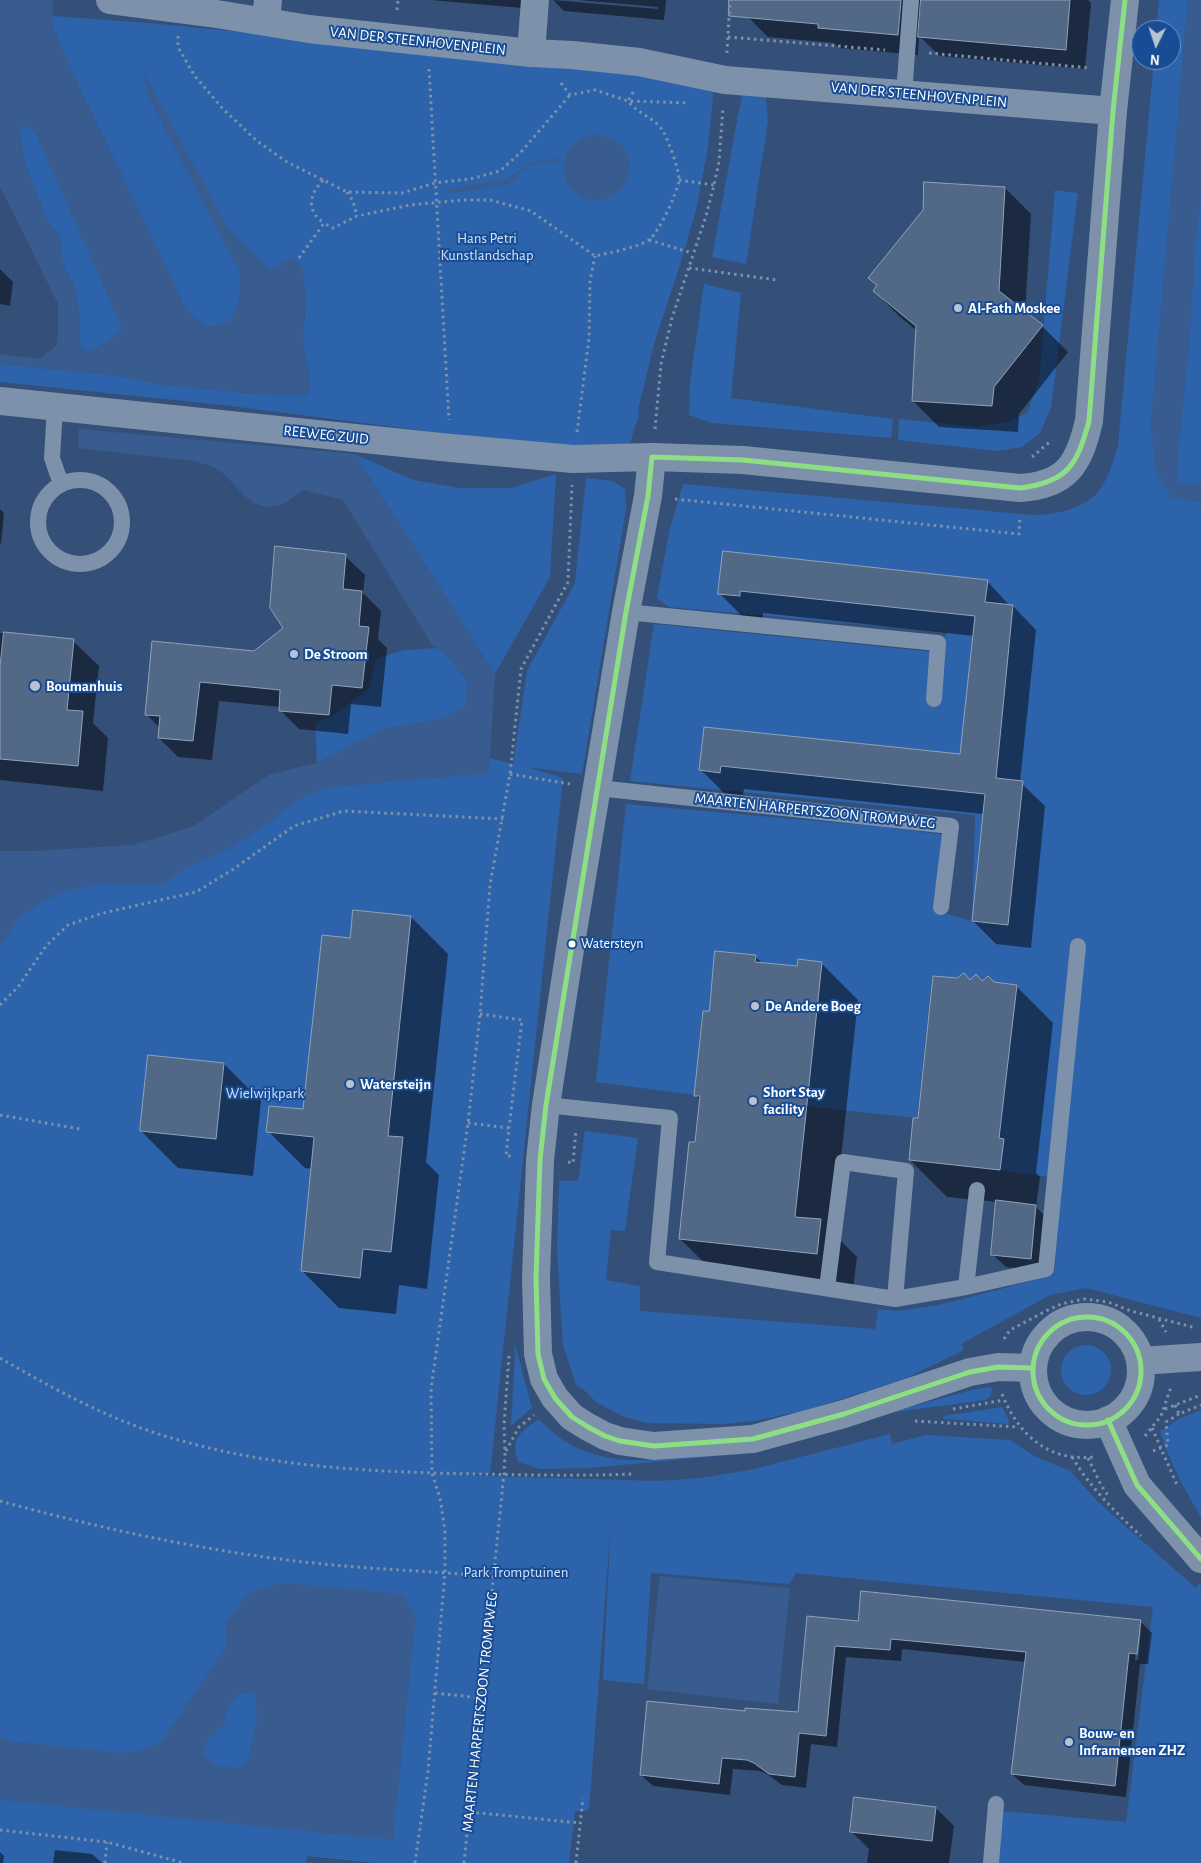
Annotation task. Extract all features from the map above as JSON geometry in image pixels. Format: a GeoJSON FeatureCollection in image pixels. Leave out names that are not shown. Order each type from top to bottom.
{"type":"FeatureCollection","features":[{"type":"Feature","properties":{"kind":"street","name":"VAN DER STEENHOVENPLEIN"},"geometry":{"type":"LineString","coordinates":[[110,0],[177,8],[267,11],[430,42],[639,62],[725,80],[1113,111]]}},
{"type":"Feature","properties":{"kind":"street"},"geometry":{"type":"LineString","coordinates":[[531,53],[535,0]]}},
{"type":"Feature","properties":{"kind":"street","name":"REEWEG ZUID"},"geometry":{"type":"LineString","coordinates":[[0,401],[573,459],[742,460],[1020,488],[1038,487],[1068,472],[1083,447],[1089,421],[1113,111],[1125,0]]}},
{"type":"Feature","properties":{"kind":"street"},"geometry":{"type":"LineString","coordinates":[[652,458],[648,496],[626,612],[598,788],[570,943],[546,1106],[540,1160],[536,1278],[538,1354],[544,1378],[555,1398],[572,1417],[605,1436],[633,1444],[654,1446],[753,1439],[844,1414],[970,1372],[998,1367],[1032,1368]]}},
{"type":"Feature","properties":{"kind":"street"},"geometry":{"type":"LineString","coordinates":[[1083,1317],[1099,1318],[1118,1326],[1132,1342],[1140,1362],[1140,1380],[1134,1396],[1123,1410],[1108,1420],[1090,1425],[1081,1424],[1056,1415],[1049,1410],[1038,1395],[1033,1378],[1032,1368],[1037,1348],[1050,1331],[1068,1320],[1083,1317]]}},
{"type":"Feature","properties":{"kind":"street"},"geometry":{"type":"LineString","coordinates":[[1140,1362],[1201,1357]]}},
{"type":"Feature","properties":{"kind":"street"},"geometry":{"type":"LineString","coordinates":[[1108,1420],[1137,1485],[1201,1559]]}},
{"type":"Feature","properties":{"kind":"lane"},"geometry":{"type":"LineString","coordinates":[[904,94],[911,0]]}},
{"type":"Feature","properties":{"kind":"lane"},"geometry":{"type":"LineString","coordinates":[[55,407],[52,458],[61,484]]}},
{"type":"Feature","properties":{"kind":"lane"},"geometry":{"type":"LineString","coordinates":[[75,480],[90,480],[103,487],[114,497],[121,510],[123,524],[120,539],[112,552],[100,560],[87,565],[73,565],[61,561],[50,553],[42,542],[38,529],[38,516],[42,503],[50,492],[61,484],[75,480]]}},
{"type":"Feature","properties":{"kind":"lane"},"geometry":{"type":"LineString","coordinates":[[626,612],[938,643],[934,698]]}},
{"type":"Feature","properties":{"kind":"lane","name":"MAARTEN HARPERTSZOON TROMPWEG"},"geometry":{"type":"LineString","coordinates":[[598,788],[950,826],[941,908]]}},
{"type":"Feature","properties":{"kind":"lane"},"geometry":{"type":"LineString","coordinates":[[546,1106],[670,1118],[657,1262],[896,1299],[966,1287],[1046,1269],[1078,946]]}},
{"type":"Feature","properties":{"kind":"lane"},"geometry":{"type":"LineString","coordinates":[[827,1288],[843,1162],[906,1171],[896,1299]]}},
{"type":"Feature","properties":{"kind":"lane"},"geometry":{"type":"LineString","coordinates":[[966,1287],[977,1190]]}},
{"type":"Feature","properties":{"kind":"lane"},"geometry":{"type":"LineString","coordinates":[[991,1863],[996,1804]]}},
{"type":"Feature","properties":{"kind":"path"},"geometry":{"type":"LineString","coordinates":[[652,458],[661,364],[672,318],[689,268],[692,253],[706,216],[718,162],[730,0]]}},
{"type":"Feature","properties":{"kind":"path"},"geometry":{"type":"LineString","coordinates":[[177,8],[178,47],[194,75],[223,108],[257,141],[287,162],[347,192],[402,193],[435,183],[470,179],[500,171],[521,152],[570,95],[595,90],[628,101],[692,102]]}},
{"type":"Feature","properties":{"kind":"path"},"geometry":{"type":"LineString","coordinates":[[430,42],[428,62],[451,448]]}},
{"type":"Feature","properties":{"kind":"path"},"geometry":{"type":"LineString","coordinates":[[531,53],[550,68],[570,95]]}},
{"type":"Feature","properties":{"kind":"path"},"geometry":{"type":"LineString","coordinates":[[323,180],[312,197],[312,210],[315,218],[333,228],[356,216],[410,205],[463,200],[490,200],[531,211],[595,256],[617,251],[649,240],[661,225],[679,180],[672,151],[662,128],[632,107],[628,101]]}},
{"type":"Feature","properties":{"kind":"path"},"geometry":{"type":"LineString","coordinates":[[679,180],[714,185]]}},
{"type":"Feature","properties":{"kind":"path"},"geometry":{"type":"LineString","coordinates":[[347,192],[353,201],[356,216]]}},
{"type":"Feature","properties":{"kind":"path"},"geometry":{"type":"LineString","coordinates":[[299,258],[324,223]]}},
{"type":"Feature","properties":{"kind":"path"},"geometry":{"type":"LineString","coordinates":[[649,240],[692,253]]}},
{"type":"Feature","properties":{"kind":"path"},"geometry":{"type":"LineString","coordinates":[[415,1863],[428,1771],[445,1572],[445,1530],[440,1498],[432,1473],[431,1389],[468,1123],[480,1014],[490,885],[510,774],[521,669],[568,582],[573,459],[589,338],[590,280],[595,256]]}},
{"type":"Feature","properties":{"kind":"path"},"geometry":{"type":"LineString","coordinates":[[689,268],[777,280]]}},
{"type":"Feature","properties":{"kind":"path"},"geometry":{"type":"LineString","coordinates":[[1027,461],[1053,439]]}},
{"type":"Feature","properties":{"kind":"path"},"geometry":{"type":"LineString","coordinates":[[648,496],[1019,534],[1021,508]]}},
{"type":"Feature","properties":{"kind":"path"},"geometry":{"type":"LineString","coordinates":[[510,774],[598,788]]}},
{"type":"Feature","properties":{"kind":"path"},"geometry":{"type":"LineString","coordinates":[[0,1005],[18,987],[46,946],[68,925],[103,913],[196,892],[232,870],[294,826],[344,811],[503,819]]}},
{"type":"Feature","properties":{"kind":"path"},"geometry":{"type":"LineString","coordinates":[[480,1014],[522,1020],[509,1128]]}},
{"type":"Feature","properties":{"kind":"path"},"geometry":{"type":"LineString","coordinates":[[0,1115],[80,1129]]}},
{"type":"Feature","properties":{"kind":"path"},"geometry":{"type":"LineString","coordinates":[[924,1416],[913,1419],[1020,1427],[1013,1419],[1000,1391],[998,1357],[1005,1335],[1010,1330],[1061,1304],[1091,1299],[1108,1302],[1131,1311],[1201,1329]]}},
{"type":"Feature","properties":{"kind":"path"},"geometry":{"type":"LineString","coordinates":[[0,1358],[49,1386],[103,1413],[186,1442],[296,1464],[432,1473],[504,1474]]}},
{"type":"Feature","properties":{"kind":"path"},"geometry":{"type":"LineString","coordinates":[[1164,1409],[1201,1395]]}},
{"type":"Feature","properties":{"kind":"path","name":"MAARTEN HARPERTSZOON TROMPWEG"},"geometry":{"type":"LineString","coordinates":[[464,1863],[506,1452],[519,1427],[555,1398]]}},
{"type":"Feature","properties":{"kind":"path"},"geometry":{"type":"LineString","coordinates":[[950,1410],[1004,1400]]}},
{"type":"Feature","properties":{"kind":"path"},"geometry":{"type":"LineString","coordinates":[[1175,1405],[1179,1414],[1201,1405]]}},
{"type":"Feature","properties":{"kind":"path"},"geometry":{"type":"LineString","coordinates":[[0,1500],[103,1528],[215,1549],[325,1564],[494,1577]]}},
{"type":"Feature","properties":{"kind":"path"},"geometry":{"type":"LineString","coordinates":[[435,1693],[481,1698]]}},
{"type":"Feature","properties":{"kind":"path"},"geometry":{"type":"LineString","coordinates":[[576,1863],[583,1798]]}},
{"type":"Feature","properties":{"kind":"path"},"geometry":{"type":"LineString","coordinates":[[470,1812],[580,1823]]}},
{"type":"Feature","properties":{"kind":"path"},"geometry":{"type":"LineString","coordinates":[[0,1830],[107,1842],[183,1863]]}},
{"type":"Feature","properties":{"kind":"path"},"geometry":{"type":"LineString","coordinates":[[105,1863],[107,1842]]}},
{"type":"Feature","properties":{"kind":"green space"},"geometry":{"type":"Polygon","coordinates":[[[1159,0],[1188,0],[1151,425],[1171,497],[1201,502],[1201,1318],[1086,1288],[1050,1295],[961,1344],[964,1350],[905,1379],[807,1410],[755,1421],[725,1424],[647,1423],[622,1416],[596,1402],[576,1385],[563,1345],[557,1249],[559,1181],[578,1181],[585,1131],[638,1138],[625,1231],[611,1230],[606,1280],[640,1286],[640,1311],[875,1329],[878,1309],[898,1311],[939,1305],[1054,1275],[1062,1179],[999,1170],[993,982],[987,976],[981,982],[976,975],[970,980],[963,973],[956,978],[932,976],[917,1118],[806,1106],[822,962],[798,959],[796,966],[755,962],[755,955],[715,951],[709,1011],[702,1011],[694,1095],[596,1082],[626,804],[883,827],[945,835],[937,911],[972,921],[975,815],[630,781],[654,624],[934,652],[948,632],[669,607],[657,598],[669,532],[683,484],[1033,515],[1050,514],[1077,507],[1098,492],[1108,475],[1118,445],[1153,70],[1181,70],[1181,20],[1157,20],[1159,0]]]}},
{"type":"Feature","properties":{"kind":"green space","name":"Hans Petri Kunstlandschap"},"geometry":{"type":"Polygon","coordinates":[[[53,16],[149,23],[644,71],[714,87],[708,147],[697,206],[654,344],[639,406],[638,421],[635,425],[629,449],[582,451],[223,405],[0,382],[0,364],[111,375],[166,385],[280,396],[310,377],[302,338],[305,313],[222,227],[208,192],[144,74],[149,97],[240,272],[239,298],[229,322],[215,326],[205,326],[187,311],[74,76],[53,28],[53,16]]]}},
{"type":"Feature","properties":{"kind":"green space"},"geometry":{"type":"Polygon","coordinates":[[[743,89],[765,91],[768,121],[746,264],[712,257],[743,89]]]}},
{"type":"Feature","properties":{"kind":"green space"},"geometry":{"type":"Polygon","coordinates":[[[24,124],[35,132],[123,328],[105,343],[84,352],[80,341],[80,316],[74,286],[61,258],[60,236],[48,222],[26,166],[20,137],[20,128],[24,124]]]}},
{"type":"Feature","properties":{"kind":"green space"},"geometry":{"type":"Polygon","coordinates":[[[1201,189],[1201,485],[1178,483],[1176,474],[1201,189]]]}},
{"type":"Feature","properties":{"kind":"green space"},"geometry":{"type":"Polygon","coordinates":[[[1055,190],[1078,193],[1051,408],[1040,433],[1022,447],[996,451],[898,440],[899,419],[977,427],[1007,422],[1027,413],[1039,381],[1055,190]]]}},
{"type":"Feature","properties":{"kind":"green space"},"geometry":{"type":"Polygon","coordinates":[[[704,284],[741,293],[731,398],[893,419],[891,438],[712,423],[689,415],[690,382],[704,284]]]}},
{"type":"Feature","properties":{"kind":"green space"},"geometry":{"type":"Polygon","coordinates":[[[355,454],[413,480],[460,488],[511,488],[556,474],[550,577],[495,674],[355,454]]]}},
{"type":"Feature","properties":{"kind":"green space","name":"Wielwijkpark"},"geometry":{"type":"Polygon","coordinates":[[[586,478],[612,481],[625,489],[626,509],[582,774],[526,767],[563,778],[490,1474],[455,1475],[658,1481],[700,1478],[750,1470],[890,1434],[892,1444],[926,1435],[1010,1440],[1036,1457],[1070,1471],[1098,1502],[1196,1588],[1199,1583],[1201,1586],[1201,1863],[985,1863],[991,1810],[1126,1822],[1153,1607],[796,1573],[789,1584],[651,1573],[644,1684],[603,1680],[611,1523],[590,1797],[588,1811],[575,1811],[569,1863],[375,1863],[307,1856],[306,1863],[0,1863],[0,877],[55,890],[437,744],[513,764],[527,671],[575,583],[586,478]]]}},
{"type":"Feature","properties":{"kind":"green space"},"geometry":{"type":"Polygon","coordinates":[[[437,648],[452,660],[467,682],[466,706],[438,720],[387,728],[317,763],[315,724],[331,717],[369,689],[376,659],[404,650],[437,648]]]}},
{"type":"Feature","properties":{"kind":"green space"},"geometry":{"type":"Polygon","coordinates":[[[514,1340],[532,1408],[511,1426],[515,1356],[514,1340]]]}},
{"type":"Feature","properties":{"kind":"green space"},"geometry":{"type":"Polygon","coordinates":[[[1081,1345],[1091,1345],[1104,1352],[1111,1365],[1111,1375],[1104,1388],[1091,1395],[1081,1395],[1072,1391],[1065,1384],[1061,1375],[1061,1365],[1065,1356],[1072,1349],[1081,1345]]]}},
{"type":"Feature","properties":{"kind":"green space"},"geometry":{"type":"Polygon","coordinates":[[[988,1387],[992,1388],[991,1396],[985,1400],[896,1412],[768,1448],[739,1454],[590,1468],[540,1469],[518,1462],[515,1447],[518,1436],[539,1419],[563,1440],[593,1454],[633,1460],[678,1459],[763,1447],[988,1387]]]}},
{"type":"Feature","properties":{"kind":"green space"},"geometry":{"type":"Polygon","coordinates":[[[1002,1407],[1009,1420],[1008,1424],[943,1419],[944,1416],[1002,1407]]]}},
{"type":"Feature","properties":{"kind":"green space"},"geometry":{"type":"Polygon","coordinates":[[[1201,1410],[1201,1517],[1178,1476],[1160,1431],[1181,1418],[1201,1410]]]}},
{"type":"Feature","properties":{"kind":"shaded area"},"geometry":{"type":"Polygon","coordinates":[[[0,0],[53,0],[53,28],[74,76],[187,311],[205,326],[215,326],[229,322],[239,298],[240,272],[149,97],[143,72],[228,228],[271,270],[292,258],[303,267],[306,299],[302,338],[310,377],[309,392],[305,396],[280,396],[166,385],[111,375],[0,364],[0,354],[39,359],[56,346],[58,304],[0,186],[0,0]],[[24,125],[20,128],[26,166],[48,222],[60,236],[61,258],[74,286],[80,316],[80,341],[84,352],[90,351],[105,344],[122,328],[35,132],[30,127],[24,125]]]}},
{"type":"Feature","properties":{"kind":"shaded area"},"geometry":{"type":"Polygon","coordinates":[[[1188,0],[1201,0],[1201,189],[1176,474],[1178,483],[1201,485],[1201,502],[1171,497],[1156,470],[1151,425],[1188,0]]]}},
{"type":"Feature","properties":{"kind":"shaded area"},"geometry":{"type":"Polygon","coordinates":[[[593,134],[602,135],[620,144],[627,155],[629,167],[627,178],[619,191],[607,198],[593,200],[581,197],[572,189],[566,178],[564,165],[567,153],[577,142],[593,134]]]}},
{"type":"Feature","properties":{"kind":"shaded area"},"geometry":{"type":"Polygon","coordinates":[[[561,158],[560,161],[529,166],[520,172],[509,184],[447,194],[447,189],[508,179],[520,169],[534,162],[561,158]]]}},
{"type":"Feature","properties":{"kind":"shaded area"},"geometry":{"type":"Polygon","coordinates":[[[79,429],[355,454],[495,674],[489,773],[334,787],[306,795],[231,848],[185,869],[163,884],[99,884],[63,891],[20,916],[0,947],[0,851],[132,845],[192,827],[269,775],[320,762],[350,745],[387,728],[438,720],[466,706],[467,682],[452,660],[431,643],[343,500],[303,490],[280,505],[261,506],[246,497],[220,471],[208,465],[194,461],[78,448],[79,429]]]}},
{"type":"Feature","properties":{"kind":"shaded area"},"geometry":{"type":"Polygon","coordinates":[[[660,1576],[790,1588],[778,1704],[647,1689],[660,1576]]]}},
{"type":"Feature","properties":{"kind":"shaded area"},"geometry":{"type":"Polygon","coordinates":[[[286,1583],[402,1594],[416,1617],[393,1840],[0,1800],[0,1735],[9,1741],[123,1753],[160,1743],[225,1648],[225,1624],[248,1594],[261,1588],[286,1583]],[[240,1694],[229,1704],[223,1726],[210,1737],[203,1752],[215,1765],[239,1768],[249,1756],[257,1721],[255,1694],[240,1694]]]}},
{"type":"Feature","properties":{"kind":"building"},"geometry":{"type":"Polygon","coordinates":[[[729,0],[901,0],[898,35],[818,28],[818,24],[729,16],[729,0]]]}},
{"type":"Feature","properties":{"kind":"building"},"geometry":{"type":"Polygon","coordinates":[[[921,0],[1070,0],[1066,50],[918,37],[921,0]]]}},
{"type":"Feature","properties":{"kind":"building","name":"Al-Fath Moskee"},"geometry":{"type":"Polygon","coordinates":[[[924,182],[1005,187],[999,291],[1043,325],[994,387],[992,406],[912,401],[916,326],[873,291],[877,285],[868,278],[923,210],[924,182]]]}},
{"type":"Feature","properties":{"kind":"building"},"geometry":{"type":"Polygon","coordinates":[[[275,546],[346,554],[343,589],[362,591],[359,626],[369,627],[362,688],[332,685],[329,715],[279,711],[280,690],[200,682],[193,741],[158,738],[160,716],[145,715],[152,641],[254,651],[283,628],[270,608],[275,546]]]}},
{"type":"Feature","properties":{"kind":"building"},"geometry":{"type":"Polygon","coordinates":[[[723,551],[988,580],[985,602],[1013,605],[996,778],[1023,781],[1008,925],[972,921],[985,794],[721,766],[720,773],[699,770],[704,727],[960,754],[975,616],[740,591],[740,596],[718,594],[723,551]]]}},
{"type":"Feature","properties":{"kind":"building","name":"Boumanhuis"},"geometry":{"type":"Polygon","coordinates":[[[4,632],[74,639],[67,710],[83,711],[78,766],[0,759],[0,667],[4,632]]]}},
{"type":"Feature","properties":{"kind":"building","name":"Watersteijn"},"geometry":{"type":"Polygon","coordinates":[[[353,910],[411,916],[388,1136],[403,1137],[391,1252],[363,1249],[360,1278],[301,1271],[314,1137],[266,1132],[269,1106],[303,1109],[322,935],[350,938],[353,910]]]}},
{"type":"Feature","properties":{"kind":"building","name":"Short Stay facility"},"geometry":{"type":"Polygon","coordinates":[[[715,951],[756,955],[755,962],[797,966],[798,959],[822,962],[795,1217],[821,1219],[817,1254],[679,1239],[689,1142],[695,1142],[700,1096],[694,1096],[703,1011],[709,1011],[715,951]]]}},
{"type":"Feature","properties":{"kind":"building"},"geometry":{"type":"Polygon","coordinates":[[[964,973],[970,980],[976,974],[982,981],[988,976],[994,982],[1017,985],[999,1138],[1004,1139],[1000,1170],[909,1160],[913,1118],[918,1118],[933,976],[957,978],[964,973]]]}},
{"type":"Feature","properties":{"kind":"building"},"geometry":{"type":"Polygon","coordinates":[[[148,1055],[224,1063],[216,1139],[140,1131],[148,1055]]]}},
{"type":"Feature","properties":{"kind":"building"},"geometry":{"type":"Polygon","coordinates":[[[996,1200],[1036,1205],[1031,1259],[991,1255],[996,1200]]]}},
{"type":"Feature","properties":{"kind":"building"},"geometry":{"type":"Polygon","coordinates":[[[861,1591],[1141,1620],[1137,1654],[1129,1653],[1115,1786],[1011,1774],[1026,1652],[891,1639],[890,1650],[835,1646],[826,1736],[799,1733],[795,1777],[769,1774],[747,1760],[722,1758],[719,1784],[640,1775],[647,1701],[745,1711],[745,1708],[798,1712],[807,1616],[858,1621],[861,1591]]]}},
{"type":"Feature","properties":{"kind":"building"},"geometry":{"type":"Polygon","coordinates":[[[854,1797],[936,1807],[932,1841],[850,1832],[854,1797]]]}},
{"type":"Feature","properties":{"kind":"transit line"},"geometry":{"type":"LineString","coordinates":[[652,457],[743,460],[1020,488],[1049,481],[1060,476],[1068,469],[1080,449],[1089,421],[1113,111],[1125,0]]}},
{"type":"Feature","properties":{"kind":"transit line"},"geometry":{"type":"LineString","coordinates":[[652,457],[648,496],[626,612],[546,1105],[540,1160],[536,1278],[538,1354],[544,1379],[555,1398],[572,1417],[588,1427],[620,1441],[654,1446],[753,1439],[844,1414],[970,1372],[998,1367],[1032,1368]]}},
{"type":"Feature","properties":{"kind":"transit line"},"geometry":{"type":"LineString","coordinates":[[1087,1317],[1108,1321],[1125,1333],[1137,1350],[1141,1371],[1137,1392],[1125,1409],[1108,1421],[1087,1425],[1066,1421],[1049,1409],[1037,1392],[1033,1371],[1037,1350],[1049,1333],[1066,1321],[1087,1317]]}},
{"type":"Feature","properties":{"kind":"transit line"},"geometry":{"type":"LineString","coordinates":[[1108,1420],[1137,1485],[1201,1559]]}},
{"type":"Feature","properties":{"kind":"place","name":"Al-Fath Moskee"},"geometry":{"type":"Point","coordinates":[958,308]}},
{"type":"Feature","properties":{"kind":"place","name":"De Stroom"},"geometry":{"type":"Point","coordinates":[294,654]}},
{"type":"Feature","properties":{"kind":"place","name":"Boumanhuis"},"geometry":{"type":"Point","coordinates":[35,686]}},
{"type":"Feature","properties":{"kind":"place","name":"Watersteyn"},"geometry":{"type":"Point","coordinates":[572,944]}},
{"type":"Feature","properties":{"kind":"place","name":"De Andere Boeg"},"geometry":{"type":"Point","coordinates":[755,1006]}},
{"type":"Feature","properties":{"kind":"place","name":"Watersteijn"},"geometry":{"type":"Point","coordinates":[350,1084]}},
{"type":"Feature","properties":{"kind":"place","name":"Short Stay facility"},"geometry":{"type":"Point","coordinates":[753,1101]}},
{"type":"Feature","properties":{"kind":"place","name":"Bouw- en Inframensen ZHZ"},"geometry":{"type":"Point","coordinates":[1069,1742]}},
{"type":"Feature","properties":{"kind":"park label","name":"Park Tromptuinen"},"geometry":{"type":"Point","coordinates":[516,1572]}}]}
